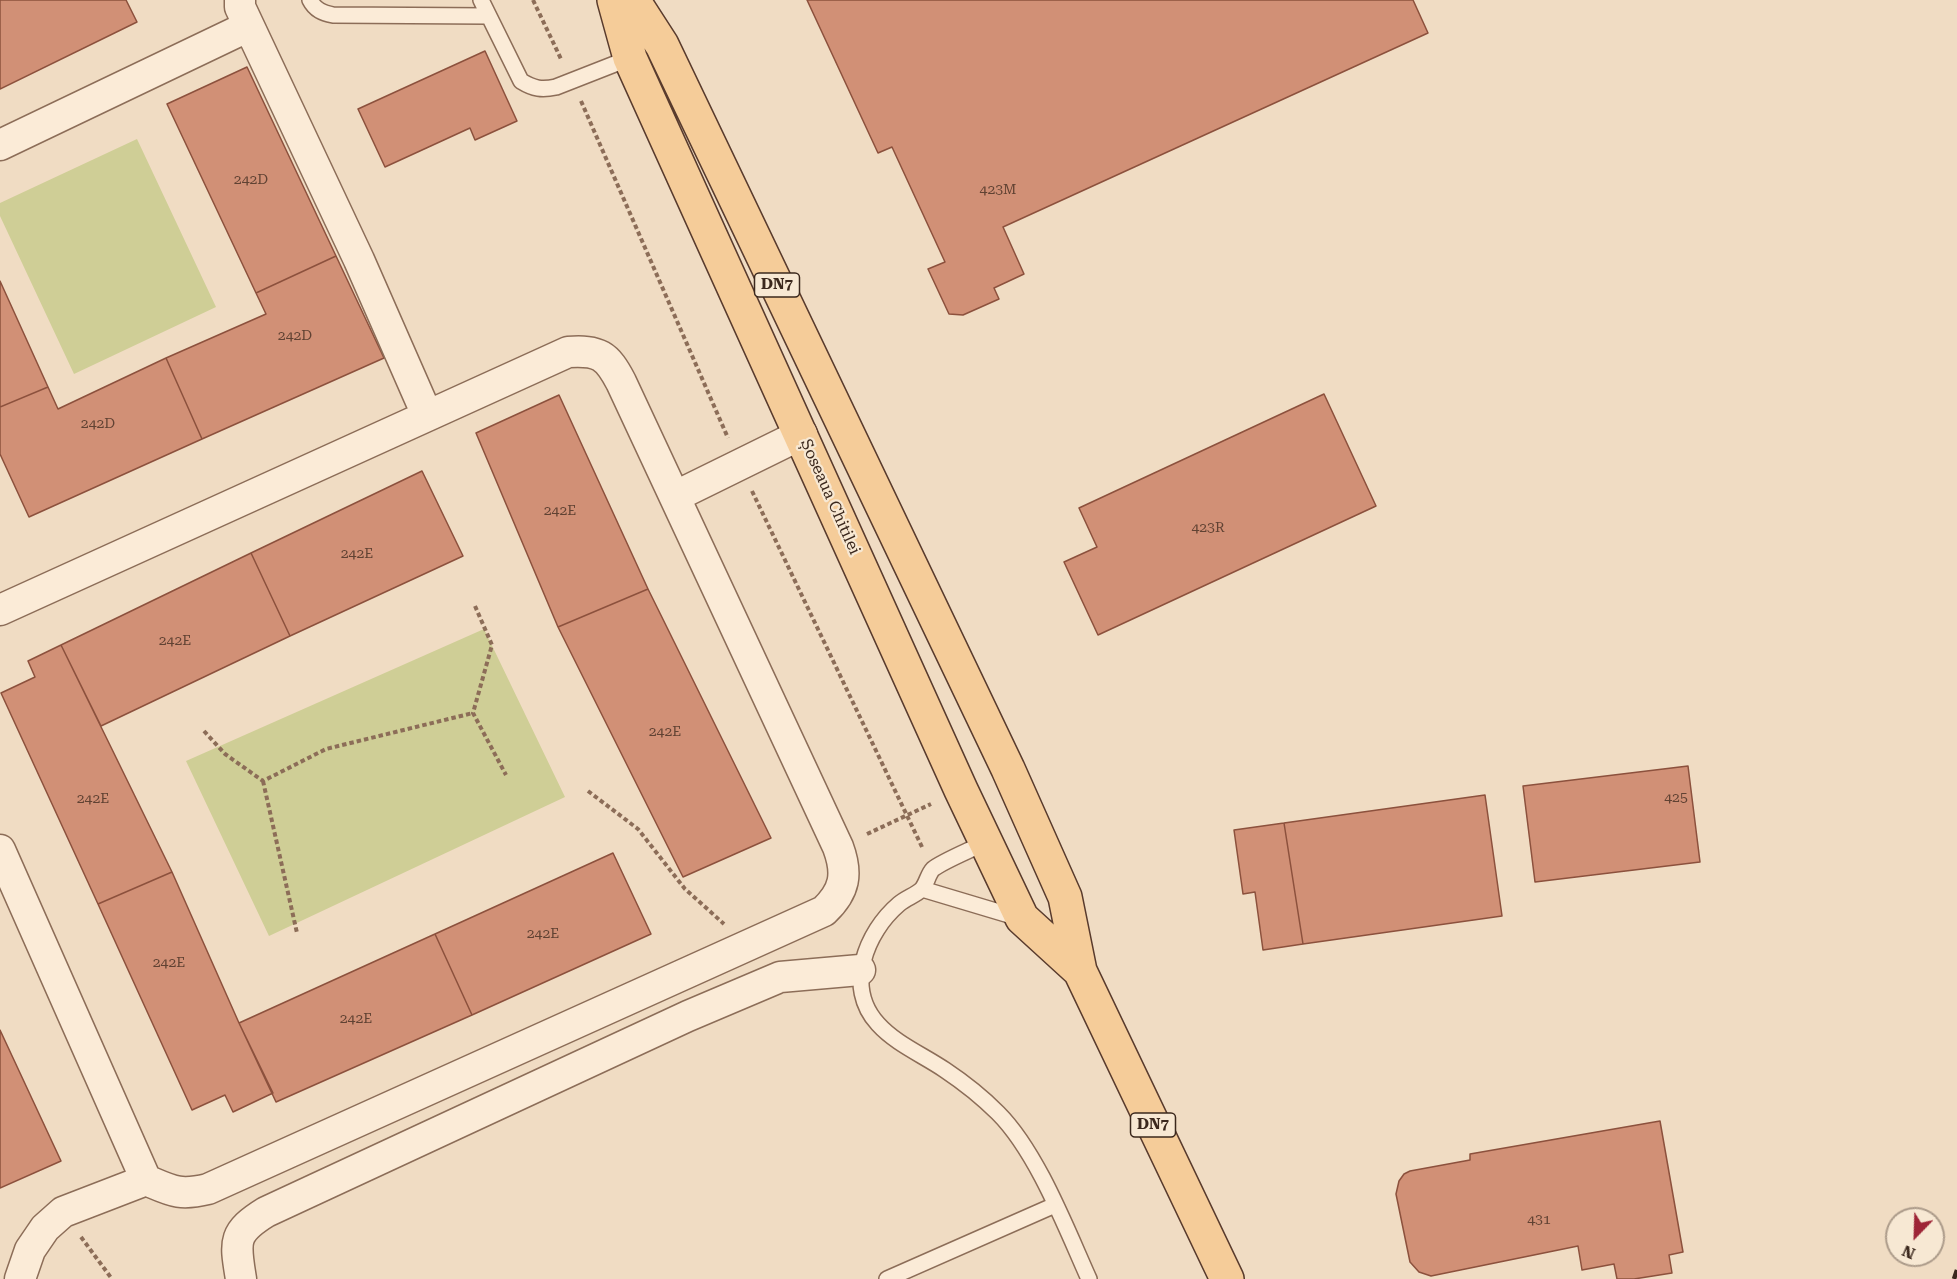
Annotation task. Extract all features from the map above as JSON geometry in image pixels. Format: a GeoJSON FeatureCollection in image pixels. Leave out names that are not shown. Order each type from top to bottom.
{"type":"FeatureCollection","features":[{"type":"Feature","properties":{"kind":"main road","name":"Șoseaua Chitilei"},"geometry":{"type":"LineString","coordinates":[[614,0],[630,58],[1022,918],[1080,971]]}},
{"type":"Feature","properties":{"kind":"main road","name":"Șoseaua Chitilei"},"geometry":{"type":"LineString","coordinates":[[633,0],[662,45],[1008,769],[1065,897],[1080,971],[1227,1279]]}},
{"type":"Feature","properties":{"kind":"main road"},"geometry":{"type":"LineString","coordinates":[[986,842],[1030,821]]}},
{"type":"Feature","properties":{"kind":"street"},"geometry":{"type":"LineString","coordinates":[[0,145],[245,13],[359,260],[427,415]]}},
{"type":"Feature","properties":{"kind":"street"},"geometry":{"type":"LineString","coordinates":[[0,610],[568,352],[583,351],[600,354],[612,365],[676,496],[843,863],[843,883],[835,901],[824,911],[208,1189],[192,1193],[178,1193],[146,1180],[63,1212],[45,1228],[30,1250],[20,1279]]}},
{"type":"Feature","properties":{"kind":"street"},"geometry":{"type":"LineString","coordinates":[[676,496],[801,434]]}},
{"type":"Feature","properties":{"kind":"street"},"geometry":{"type":"LineString","coordinates":[[0,850],[146,1180]]}},
{"type":"Feature","properties":{"kind":"street"},"geometry":{"type":"LineString","coordinates":[[241,1279],[236,1248],[240,1235],[247,1223],[266,1212],[688,1016],[780,977],[860,970]]}},
{"type":"Feature","properties":{"kind":"lane"},"geometry":{"type":"LineString","coordinates":[[310,0],[312,5],[322,12],[333,15],[488,16]]}},
{"type":"Feature","properties":{"kind":"lane"},"geometry":{"type":"LineString","coordinates":[[481,0],[521,81],[532,88],[544,90],[630,58]]}},
{"type":"Feature","properties":{"kind":"lane"},"geometry":{"type":"LineString","coordinates":[[986,842],[933,870],[922,889],[899,904],[886,917],[872,936],[865,952],[860,970],[862,992],[868,1010],[877,1024],[901,1044],[945,1070],[998,1113],[1019,1138],[1055,1205],[1089,1279]]}},
{"type":"Feature","properties":{"kind":"lane"},"geometry":{"type":"LineString","coordinates":[[922,889],[1022,918]]}},
{"type":"Feature","properties":{"kind":"lane"},"geometry":{"type":"LineString","coordinates":[[887,1279],[1055,1205]]}},
{"type":"Feature","properties":{"kind":"path"},"geometry":{"type":"LineString","coordinates":[[533,0],[572,81],[739,465],[933,870]]}},
{"type":"Feature","properties":{"kind":"path"},"geometry":{"type":"LineString","coordinates":[[475,606],[492,645],[473,713],[506,775]]}},
{"type":"Feature","properties":{"kind":"path"},"geometry":{"type":"LineString","coordinates":[[263,781],[326,749],[473,713]]}},
{"type":"Feature","properties":{"kind":"path"},"geometry":{"type":"LineString","coordinates":[[204,730],[225,754],[263,781],[297,933]]}},
{"type":"Feature","properties":{"kind":"path"},"geometry":{"type":"LineString","coordinates":[[588,791],[638,829],[685,889],[748,946]]}},
{"type":"Feature","properties":{"kind":"path"},"geometry":{"type":"LineString","coordinates":[[837,847],[906,815]]}},
{"type":"Feature","properties":{"kind":"path"},"geometry":{"type":"LineString","coordinates":[[63,1212],[112,1279]]}},
{"type":"Feature","properties":{"kind":"shaded area"},"geometry":{"type":"Polygon","coordinates":[[[137,139],[216,307],[74,374],[0,216],[0,203],[137,139]]]}},
{"type":"Feature","properties":{"kind":"shaded area"},"geometry":{"type":"Polygon","coordinates":[[[484,629],[565,797],[269,936],[186,761],[484,629]]]}},
{"type":"Feature","properties":{"kind":"building"},"geometry":{"type":"Polygon","coordinates":[[[0,0],[126,0],[137,22],[0,89],[0,0]]]}},
{"type":"Feature","properties":{"kind":"building"},"geometry":{"type":"Polygon","coordinates":[[[807,0],[1413,0],[1428,33],[1003,227],[1024,274],[994,288],[999,299],[963,315],[949,314],[928,269],[945,262],[892,147],[878,153],[807,0]]]}},
{"type":"Feature","properties":{"kind":"building"},"geometry":{"type":"Polygon","coordinates":[[[485,51],[517,121],[475,140],[470,128],[385,167],[358,109],[485,51]]]}},
{"type":"Feature","properties":{"kind":"building"},"geometry":{"type":"Polygon","coordinates":[[[247,67],[336,256],[256,293],[167,104],[247,67]]]}},
{"type":"Feature","properties":{"kind":"building"},"geometry":{"type":"Polygon","coordinates":[[[336,256],[384,358],[202,439],[166,358],[266,314],[256,293],[336,256]]]}},
{"type":"Feature","properties":{"kind":"building"},"geometry":{"type":"Polygon","coordinates":[[[0,281],[48,387],[0,407],[0,281]]]}},
{"type":"Feature","properties":{"kind":"building"},"geometry":{"type":"Polygon","coordinates":[[[166,358],[202,439],[29,517],[0,454],[0,407],[48,387],[58,409],[166,358]]]}},
{"type":"Feature","properties":{"kind":"building"},"geometry":{"type":"Polygon","coordinates":[[[1324,394],[1376,506],[1098,635],[1064,562],[1097,547],[1079,508],[1324,394]]]}},
{"type":"Feature","properties":{"kind":"building"},"geometry":{"type":"Polygon","coordinates":[[[559,395],[648,589],[558,627],[476,433],[559,395]]]}},
{"type":"Feature","properties":{"kind":"building"},"geometry":{"type":"Polygon","coordinates":[[[422,471],[463,556],[290,636],[251,553],[422,471]]]}},
{"type":"Feature","properties":{"kind":"building"},"geometry":{"type":"Polygon","coordinates":[[[251,553],[290,636],[101,726],[61,645],[251,553]]]}},
{"type":"Feature","properties":{"kind":"building"},"geometry":{"type":"Polygon","coordinates":[[[648,589],[771,838],[683,877],[558,627],[648,589]]]}},
{"type":"Feature","properties":{"kind":"building"},"geometry":{"type":"Polygon","coordinates":[[[61,645],[172,872],[98,904],[1,693],[35,677],[28,661],[61,645]]]}},
{"type":"Feature","properties":{"kind":"building"},"geometry":{"type":"Polygon","coordinates":[[[1688,766],[1700,862],[1535,882],[1523,786],[1688,766]]]}},
{"type":"Feature","properties":{"kind":"building"},"geometry":{"type":"Polygon","coordinates":[[[1485,795],[1502,916],[1303,944],[1284,823],[1485,795]]]}},
{"type":"Feature","properties":{"kind":"building"},"geometry":{"type":"Polygon","coordinates":[[[1284,823],[1303,944],[1263,950],[1255,892],[1243,894],[1234,830],[1284,823]]]}},
{"type":"Feature","properties":{"kind":"building"},"geometry":{"type":"Polygon","coordinates":[[[613,853],[651,934],[472,1015],[435,934],[613,853]]]}},
{"type":"Feature","properties":{"kind":"building"},"geometry":{"type":"Polygon","coordinates":[[[172,872],[239,1023],[273,1093],[233,1112],[225,1095],[192,1110],[98,904],[172,872]]]}},
{"type":"Feature","properties":{"kind":"building"},"geometry":{"type":"Polygon","coordinates":[[[435,934],[472,1015],[276,1102],[239,1023],[435,934]]]}},
{"type":"Feature","properties":{"kind":"building"},"geometry":{"type":"Polygon","coordinates":[[[0,1030],[61,1161],[0,1188],[0,1030]]]}},
{"type":"Feature","properties":{"kind":"building"},"geometry":{"type":"Polygon","coordinates":[[[1660,1121],[1683,1252],[1669,1255],[1672,1273],[1634,1279],[1617,1279],[1614,1264],[1582,1270],[1578,1246],[1431,1276],[1419,1272],[1410,1262],[1396,1194],[1399,1181],[1404,1174],[1470,1160],[1470,1154],[1660,1121]]]}},
{"type":"Feature","properties":{"kind":"railway"},"geometry":{"type":"LineString","coordinates":[[1954,1279],[1957,1270]]}}]}
